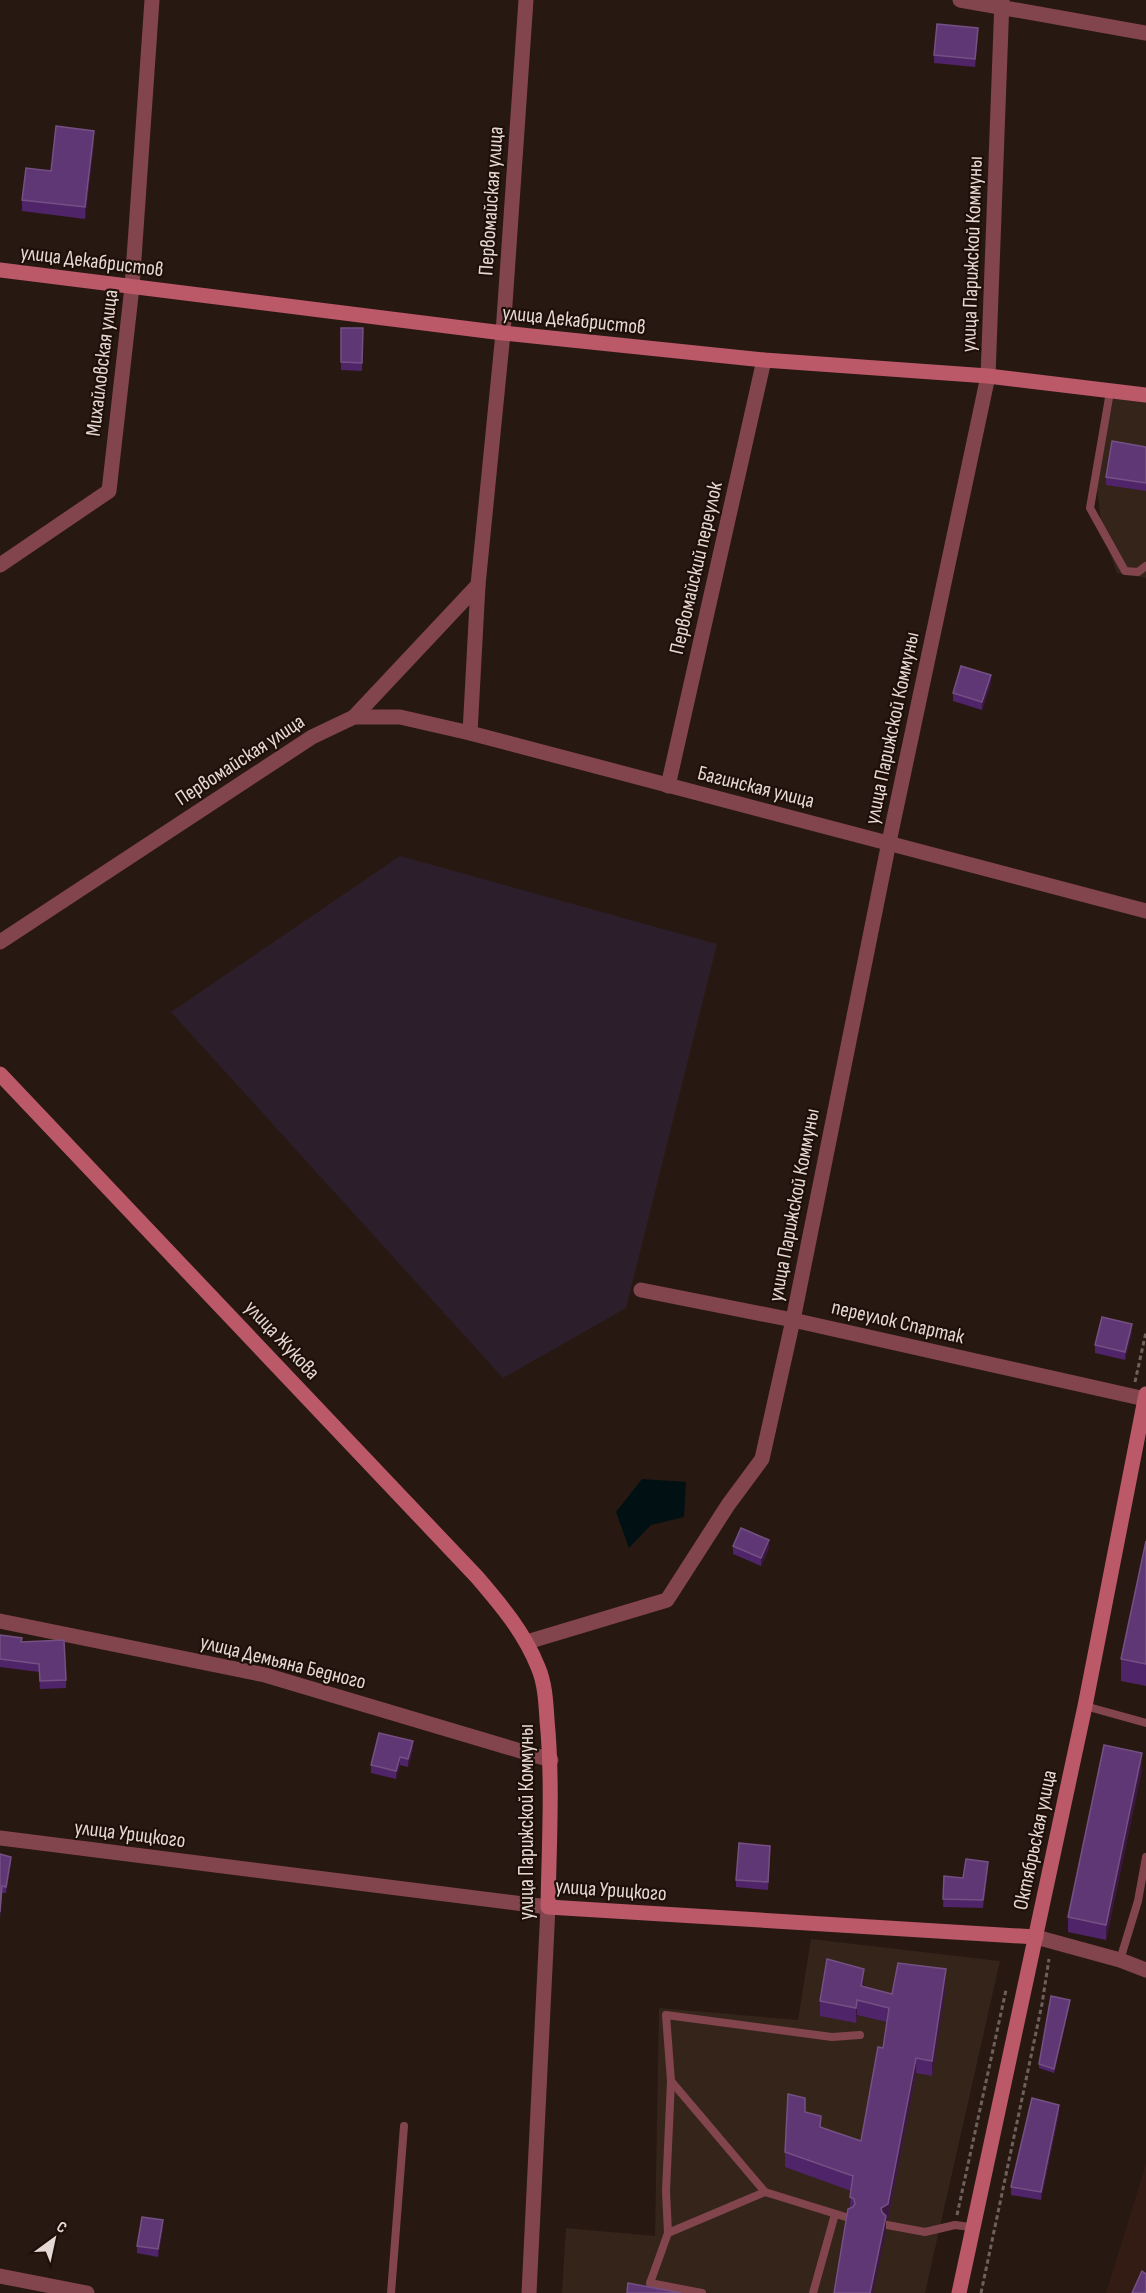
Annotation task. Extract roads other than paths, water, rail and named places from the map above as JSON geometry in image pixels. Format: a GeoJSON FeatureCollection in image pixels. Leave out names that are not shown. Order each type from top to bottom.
{"type":"FeatureCollection","features":[{"type":"Feature","properties":{"kind":"main road","name":"улица Декабристов"},"geometry":{"type":"LineString","coordinates":[[0,270],[503,333],[764,360],[988,376],[1146,395]]}},
{"type":"Feature","properties":{"kind":"main road","name":"улица Жукова"},"geometry":{"type":"LineString","coordinates":[[0,1074],[477,1577],[510,1615],[527,1642]]}},
{"type":"Feature","properties":{"kind":"main road","name":"Октябрьская улица"},"geometry":{"type":"LineString","coordinates":[[959,2293],[971,2227],[1085,1706],[1141,1396]]}},
{"type":"Feature","properties":{"kind":"main road","name":"улица Парижской Коммуны"},"geometry":{"type":"LineString","coordinates":[[527,1642],[539,1669],[545,1699],[551,1760],[548,1907]]}},
{"type":"Feature","properties":{"kind":"main road","name":"улица Урицкого"},"geometry":{"type":"LineString","coordinates":[[548,1907],[1036,1937]]}},
{"type":"Feature","properties":{"kind":"street","name":"Михайловская улица"},"geometry":{"type":"LineString","coordinates":[[0,565],[109,491],[132,287],[152,0]]}},
{"type":"Feature","properties":{"kind":"street","name":"Первомайская улица"},"geometry":{"type":"LineString","coordinates":[[470,733],[478,585],[503,333],[526,0]]}},
{"type":"Feature","properties":{"kind":"street"},"geometry":{"type":"LineString","coordinates":[[960,0],[1002,3],[1146,33]]}},
{"type":"Feature","properties":{"kind":"street","name":"улица Парижской Коммуны"},"geometry":{"type":"LineString","coordinates":[[527,1642],[667,1600],[728,1505],[762,1459],[793,1320],[889,842],[988,376],[1002,3]]}},
{"type":"Feature","properties":{"kind":"street","name":"Первомайский переулок"},"geometry":{"type":"LineString","coordinates":[[668,786],[764,360]]}},
{"type":"Feature","properties":{"kind":"street","name":"Первомайская улица"},"geometry":{"type":"LineString","coordinates":[[0,942],[312,737],[354,717],[478,585]]}},
{"type":"Feature","properties":{"kind":"street","name":"Багинская улица"},"geometry":{"type":"LineString","coordinates":[[354,717],[400,717],[470,733],[1146,911]]}},
{"type":"Feature","properties":{"kind":"street","name":"переулок Спартак"},"geometry":{"type":"LineString","coordinates":[[641,1290],[793,1320],[1141,1396]]}},
{"type":"Feature","properties":{"kind":"street","name":"улица Демьяна Бедного"},"geometry":{"type":"LineString","coordinates":[[0,1621],[265,1675],[551,1760]]}},
{"type":"Feature","properties":{"kind":"street","name":"улица Урицкого"},"geometry":{"type":"LineString","coordinates":[[0,1838],[548,1907]]}},
{"type":"Feature","properties":{"kind":"street","name":"улица Парижской Коммуны"},"geometry":{"type":"LineString","coordinates":[[529,2293],[548,1907]]}},
{"type":"Feature","properties":{"kind":"street","name":"улица Урицкого"},"geometry":{"type":"LineString","coordinates":[[1036,1937],[1120,1960],[1146,1970]]}},
{"type":"Feature","properties":{"kind":"street"},"geometry":{"type":"LineString","coordinates":[[0,2276],[87,2293]]}},
{"type":"Feature","properties":{"kind":"lane"},"geometry":{"type":"LineString","coordinates":[[1110,392],[1090,508],[1125,571],[1138,572],[1146,566]]}},
{"type":"Feature","properties":{"kind":"lane"},"geometry":{"type":"LineString","coordinates":[[1085,1706],[1146,1723]]}},
{"type":"Feature","properties":{"kind":"lane"},"geometry":{"type":"LineString","coordinates":[[1120,1960],[1142,1902],[1146,1857]]}},
{"type":"Feature","properties":{"kind":"lane"},"geometry":{"type":"LineString","coordinates":[[702,2293],[650,2283],[668,2233],[666,2191],[671,2081],[666,2015],[832,2037],[860,2035]]}},
{"type":"Feature","properties":{"kind":"lane"},"geometry":{"type":"LineString","coordinates":[[671,2081],[765,2193],[849,2218]]}},
{"type":"Feature","properties":{"kind":"lane"},"geometry":{"type":"LineString","coordinates":[[391,2293],[404,2126]]}},
{"type":"Feature","properties":{"kind":"lane"},"geometry":{"type":"LineString","coordinates":[[668,2233],[765,2193]]}},
{"type":"Feature","properties":{"kind":"lane"},"geometry":{"type":"LineString","coordinates":[[813,2293],[835,2214]]}},
{"type":"Feature","properties":{"kind":"lane"},"geometry":{"type":"LineString","coordinates":[[887,2225],[925,2232],[955,2225],[971,2227]]}}]}
